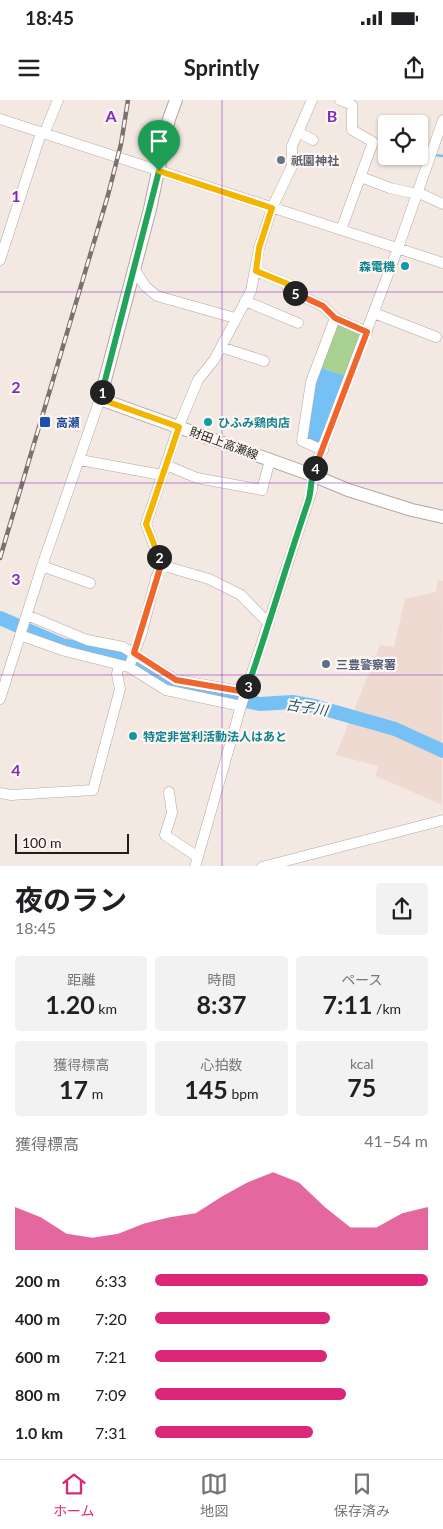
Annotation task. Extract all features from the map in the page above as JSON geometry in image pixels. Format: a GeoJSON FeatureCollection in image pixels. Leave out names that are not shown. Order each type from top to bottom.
{"type":"FeatureCollection","features":[{"type":"Feature","properties":{"kind":"main road"},"geometry":{"type":"LineString","coordinates":[[100,399],[135,270],[159,171],[169,119],[176,100]]}},
{"type":"Feature","properties":{"kind":"main road","name":"財田上高瀬線"},"geometry":{"type":"LineString","coordinates":[[100,399],[312,475],[348,490],[412,510],[443,517]]}},
{"type":"Feature","properties":{"kind":"street"},"geometry":{"type":"LineString","coordinates":[[0,260],[42,133],[58,100]]}},
{"type":"Feature","properties":{"kind":"street"},"geometry":{"type":"LineString","coordinates":[[0,793],[11,795],[94,790],[120,689],[117,674],[128,662],[161,565],[146,524],[179,427],[198,380],[214,360],[251,291],[259,248],[272,208],[292,166],[292,146],[312,100]]}},
{"type":"Feature","properties":{"kind":"street"},"geometry":{"type":"LineString","coordinates":[[340,100],[352,105],[352,130],[374,142],[341,230]]}},
{"type":"Feature","properties":{"kind":"street"},"geometry":{"type":"LineString","coordinates":[[0,119],[443,263]]}},
{"type":"Feature","properties":{"kind":"street"},"geometry":{"type":"LineString","coordinates":[[169,792],[172,813],[164,835],[197,862],[241,706],[312,490],[312,475],[398,248],[443,120]]}},
{"type":"Feature","properties":{"kind":"street"},"geometry":{"type":"LineString","coordinates":[[298,132],[313,140]]}},
{"type":"Feature","properties":{"kind":"street"},"geometry":{"type":"LineString","coordinates":[[362,177],[390,188],[417,193],[443,204]]}},
{"type":"Feature","properties":{"kind":"street"},"geometry":{"type":"LineString","coordinates":[[135,270],[145,286],[157,296],[235,318]]}},
{"type":"Feature","properties":{"kind":"street"},"geometry":{"type":"LineString","coordinates":[[256,271],[288,284],[288,290],[323,306],[335,318],[367,332]]}},
{"type":"Feature","properties":{"kind":"street"},"geometry":{"type":"LineString","coordinates":[[245,301],[298,323]]}},
{"type":"Feature","properties":{"kind":"street"},"geometry":{"type":"LineString","coordinates":[[374,313],[436,337]]}},
{"type":"Feature","properties":{"kind":"street"},"geometry":{"type":"LineString","coordinates":[[323,450],[302,441],[312,382],[335,318]]}},
{"type":"Feature","properties":{"kind":"street"},"geometry":{"type":"LineString","coordinates":[[221,347],[264,361]]}},
{"type":"Feature","properties":{"kind":"street"},"geometry":{"type":"LineString","coordinates":[[0,699],[42,566],[100,399]]}},
{"type":"Feature","properties":{"kind":"street"},"geometry":{"type":"LineString","coordinates":[[80,460],[164,470],[262,490],[270,460]]}},
{"type":"Feature","properties":{"kind":"street"},"geometry":{"type":"LineString","coordinates":[[161,565],[209,579],[240,595],[269,624]]}},
{"type":"Feature","properties":{"kind":"street"},"geometry":{"type":"LineString","coordinates":[[42,566],[90,583]]}},
{"type":"Feature","properties":{"kind":"street"},"geometry":{"type":"LineString","coordinates":[[27,615],[87,640],[123,647],[128,662],[166,690],[241,706]]}},
{"type":"Feature","properties":{"kind":"street"},"geometry":{"type":"LineString","coordinates":[[20,635],[65,651],[128,662],[176,680],[246,692]]}},
{"type":"Feature","properties":{"kind":"street"},"geometry":{"type":"LineString","coordinates":[[262,866],[443,820]]}},
{"type":"Feature","properties":{"kind":"shaded area"},"geometry":{"type":"Polygon","coordinates":[[[438,580],[443,581],[442,805],[376,776],[378,766],[336,755],[380,645],[394,647],[405,599],[436,592],[438,580]]]}},
{"type":"Feature","properties":{"kind":"green space"},"geometry":{"type":"Polygon","coordinates":[[[335,322],[362,333],[346,376],[319,367],[335,322]]]}},
{"type":"Feature","properties":{"kind":"water"},"geometry":{"type":"Polygon","coordinates":[[[319,367],[346,376],[320,446],[304,439],[319,367]]]}},
{"type":"Feature","properties":{"kind":"waterway"},"geometry":{"type":"LineString","coordinates":[[435,155],[443,156]]}},
{"type":"Feature","properties":{"kind":"waterway","name":"古子川"},"geometry":{"type":"LineString","coordinates":[[0,618],[62,645],[119,656],[140,665],[164,681],[186,689],[260,704],[292,702],[314,706],[395,729],[443,751]]}},
{"type":"Feature","properties":{"kind":"railway"},"geometry":{"type":"LineString","coordinates":[[0,558],[108,195],[121,144],[128,100]]}},
{"type":"Feature","properties":{"kind":"place","name":"祇園神社"},"geometry":{"type":"Point","coordinates":[281,160]}},
{"type":"Feature","properties":{"kind":"place","name":"森電機"},"geometry":{"type":"Point","coordinates":[405,266]}},
{"type":"Feature","properties":{"kind":"place","name":"高瀬"},"geometry":{"type":"Point","coordinates":[45,422]}},
{"type":"Feature","properties":{"kind":"place","name":"ひふみ鶏肉店"},"geometry":{"type":"Point","coordinates":[208,422]}},
{"type":"Feature","properties":{"kind":"place","name":"三豊警察署"},"geometry":{"type":"Point","coordinates":[326,664]}},
{"type":"Feature","properties":{"kind":"place","name":"特定非営利活動法人はあと"},"geometry":{"type":"Point","coordinates":[133,736]}},
{"type":"Feature","properties":{"kind":"route"},"geometry":{"type":"LineString","coordinates":[[159,171],[272,208],[259,248],[256,271],[288,284],[288,290],[323,306],[335,318],[367,332],[312,475],[312,490],[246,692],[176,680],[157,670],[134,653],[161,565],[146,524],[179,427],[100,399],[113,357],[159,171]]}}]}
